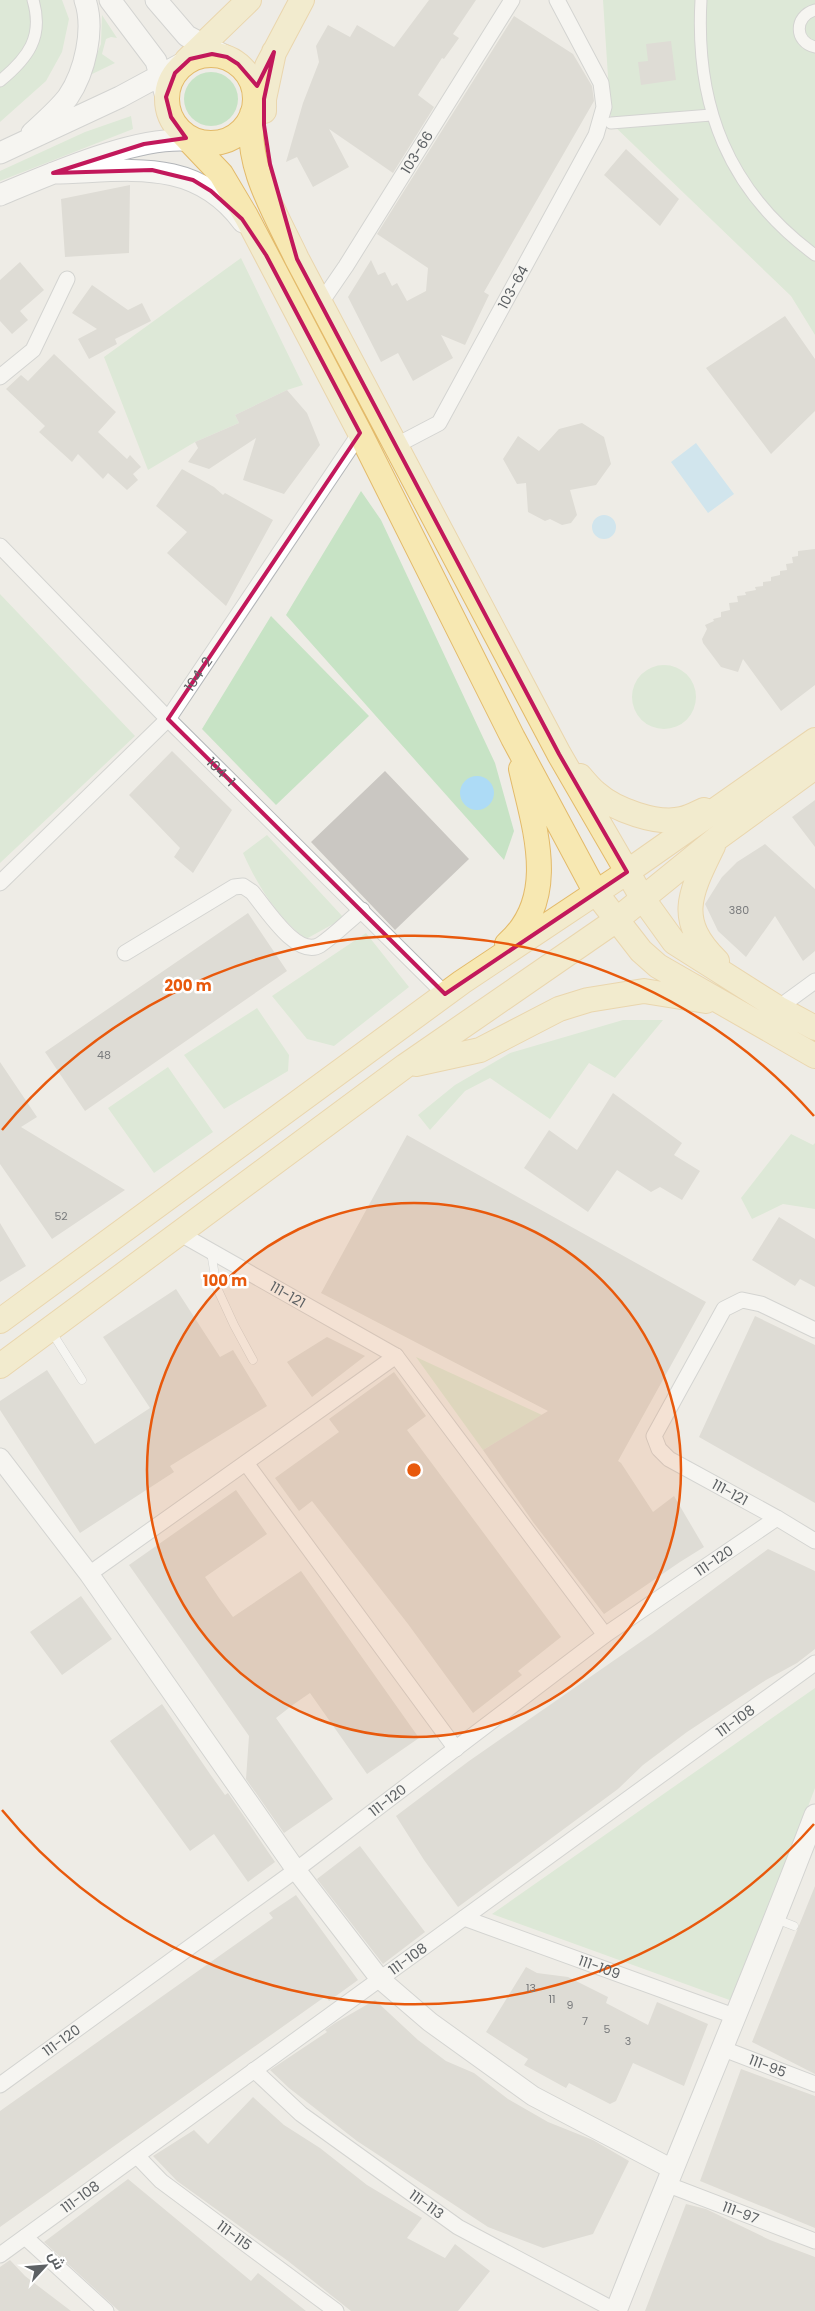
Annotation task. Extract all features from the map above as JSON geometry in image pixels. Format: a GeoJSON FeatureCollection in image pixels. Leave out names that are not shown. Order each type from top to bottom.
{"type":"FeatureCollection","features":[{"type":"Feature","properties":{"kind":"main road"},"geometry":{"type":"LineString","coordinates":[[0,153],[32,134],[68,97],[81,70],[89,35],[85,0]]}},
{"type":"Feature","properties":{"kind":"main road"},"geometry":{"type":"LineString","coordinates":[[110,0],[156,60],[162,74],[170,117],[191,138],[221,174],[246,216],[360,433],[514,738],[596,893],[615,921],[641,951],[658,966],[815,1056]]}},
{"type":"Feature","properties":{"kind":"main road"},"geometry":{"type":"LineString","coordinates":[[156,0],[179,29],[202,46],[238,64],[248,74],[254,87],[250,144],[258,177],[320,304],[397,445],[559,754],[643,899],[674,942],[778,1008],[815,1028]]}},
{"type":"Feature","properties":{"kind":"main road"},"geometry":{"type":"LineString","coordinates":[[166,98],[171,78],[249,0]]}},
{"type":"Feature","properties":{"kind":"main road"},"geometry":{"type":"LineString","coordinates":[[0,195],[53,173],[151,142],[191,138],[222,142],[235,136],[246,126],[254,107],[263,74],[302,0]]}},
{"type":"Feature","properties":{"kind":"main road"},"geometry":{"type":"LineString","coordinates":[[274,52],[264,99],[264,125],[270,164],[298,259]]}},
{"type":"Feature","properties":{"kind":"main road"},"geometry":{"type":"LineString","coordinates":[[0,153],[204,55],[226,57]]}},
{"type":"Feature","properties":{"kind":"main road"},"geometry":{"type":"LineString","coordinates":[[53,173],[152,170],[175,174],[193,180],[211,190],[242,219],[266,255]]}},
{"type":"Feature","properties":{"kind":"main road"},"geometry":{"type":"LineString","coordinates":[[454,988],[519,933],[537,892],[540,873],[538,846],[514,738]]}},
{"type":"Feature","properties":{"kind":"main road"},"geometry":{"type":"LineString","coordinates":[[0,1321],[454,988],[570,908],[627,872],[815,740]]}},
{"type":"Feature","properties":{"kind":"main road"},"geometry":{"type":"LineString","coordinates":[[559,754],[596,794],[617,807],[638,815],[660,820],[681,819],[733,797]]}},
{"type":"Feature","properties":{"kind":"main road"},"geometry":{"type":"LineString","coordinates":[[0,1366],[405,1066],[615,921],[716,839],[815,767]]}},
{"type":"Feature","properties":{"kind":"main road"},"geometry":{"type":"LineString","coordinates":[[716,839],[692,896],[690,920],[698,939],[742,985]]}},
{"type":"Feature","properties":{"kind":"main road"},"geometry":{"type":"LineString","coordinates":[[405,1066],[480,1050],[559,1010],[588,1000],[618,994],[644,991],[664,993],[690,997],[734,1009]]}},
{"type":"Feature","properties":{"kind":"main road"},"geometry":{"type":"LineString","coordinates":[[616,2311],[734,2016],[785,1922],[815,1815]]}},
{"type":"Feature","properties":{"kind":"street"},"geometry":{"type":"LineString","coordinates":[[0,81],[25,56],[38,32],[38,14],[33,0]]}},
{"type":"Feature","properties":{"kind":"street","name":"103-66"},"geometry":{"type":"LineString","coordinates":[[320,304],[352,258],[512,0]]}},
{"type":"Feature","properties":{"kind":"street","name":"103-64"},"geometry":{"type":"LineString","coordinates":[[397,445],[439,423],[596,135],[604,107],[601,83],[557,0]]}},
{"type":"Feature","properties":{"kind":"street"},"geometry":{"type":"LineString","coordinates":[[701,0],[699,32],[711,115],[733,164],[760,205],[794,239],[815,255]]}},
{"type":"Feature","properties":{"kind":"street"},"geometry":{"type":"LineString","coordinates":[[815,10],[804,15],[799,26],[799,32],[805,43],[815,47]]}},
{"type":"Feature","properties":{"kind":"street"},"geometry":{"type":"LineString","coordinates":[[689,61],[702,60]]}},
{"type":"Feature","properties":{"kind":"street"},"geometry":{"type":"LineString","coordinates":[[611,123],[711,115]]}},
{"type":"Feature","properties":{"kind":"street"},"geometry":{"type":"LineString","coordinates":[[0,377],[33,350],[67,279]]}},
{"type":"Feature","properties":{"kind":"street","name":"104-2"},"geometry":{"type":"LineString","coordinates":[[0,884],[168,719],[360,433]]}},
{"type":"Feature","properties":{"kind":"street","name":"104-1"},"geometry":{"type":"LineString","coordinates":[[0,546],[168,719],[362,910],[454,988]]}},
{"type":"Feature","properties":{"kind":"street"},"geometry":{"type":"LineString","coordinates":[[125,953],[234,887],[244,886],[252,892],[292,940],[302,947],[318,946],[362,910]]}},
{"type":"Feature","properties":{"kind":"street"},"geometry":{"type":"LineString","coordinates":[[778,1008],[815,981]]}},
{"type":"Feature","properties":{"kind":"street","name":"111-121"},"geometry":{"type":"LineString","coordinates":[[179,1233],[396,1356]]}},
{"type":"Feature","properties":{"kind":"street","name":"111-121"},"geometry":{"type":"LineString","coordinates":[[815,1330],[761,1304],[742,1300],[724,1309],[654,1436],[659,1449],[669,1459],[815,1541]]}},
{"type":"Feature","properties":{"kind":"street"},"geometry":{"type":"LineString","coordinates":[[89,1574],[396,1356],[605,1636]]}},
{"type":"Feature","properties":{"kind":"street"},"geometry":{"type":"LineString","coordinates":[[0,1458],[89,1574],[296,1870],[380,1979],[430,2022],[533,2096],[669,2176]]}},
{"type":"Feature","properties":{"kind":"street"},"geometry":{"type":"LineString","coordinates":[[246,1463],[456,1749]]}},
{"type":"Feature","properties":{"kind":"street","name":"111-120"},"geometry":{"type":"LineString","coordinates":[[0,2085],[296,1870],[605,1636],[777,1518]]}},
{"type":"Feature","properties":{"kind":"street","name":"111-108"},"geometry":{"type":"LineString","coordinates":[[0,2255],[815,1663]]}},
{"type":"Feature","properties":{"kind":"street","name":"111-109"},"geometry":{"type":"LineString","coordinates":[[464,1918],[734,2016]]}},
{"type":"Feature","properties":{"kind":"street","name":"111-95"},"geometry":{"type":"LineString","coordinates":[[722,2048],[815,2084]]}},
{"type":"Feature","properties":{"kind":"street","name":"111-113"},"geometry":{"type":"LineString","coordinates":[[254,2070],[302,2114],[458,2227],[616,2311]]}},
{"type":"Feature","properties":{"kind":"street","name":"111-115"},"geometry":{"type":"LineString","coordinates":[[137,2156],[161,2181],[336,2311]]}},
{"type":"Feature","properties":{"kind":"street","name":"111-97"},"geometry":{"type":"LineString","coordinates":[[669,2176],[815,2241]]}},
{"type":"Feature","properties":{"kind":"street"},"geometry":{"type":"LineString","coordinates":[[24,2237],[106,2311]]}},
{"type":"Feature","properties":{"kind":"lane"},"geometry":{"type":"LineString","coordinates":[[211,1252],[217,1288],[253,1360]]}},
{"type":"Feature","properties":{"kind":"lane"},"geometry":{"type":"LineString","coordinates":[[50,1330],[82,1380]]}},
{"type":"Feature","properties":{"kind":"highlighted area"},"geometry":{"type":"Polygon","coordinates":[[[274,52],[264,99],[264,125],[270,164],[297,259],[559,754],[627,872],[445,994],[168,719],[360,433],[266,255],[242,219],[211,191],[193,180],[152,170],[53,173],[144,144],[186,138],[171,117],[166,97],[175,73],[190,59],[212,54],[227,57],[238,64],[257,86],[274,52]]]}},
{"type":"Feature","properties":{"kind":"green space"},"geometry":{"type":"Polygon","coordinates":[[[0,0],[62,0],[69,19],[62,52],[46,81],[0,122],[0,0]]]}},
{"type":"Feature","properties":{"kind":"green space"},"geometry":{"type":"Polygon","coordinates":[[[603,0],[815,0],[815,335],[791,296],[611,123],[603,0]]]}},
{"type":"Feature","properties":{"kind":"green space"},"geometry":{"type":"Polygon","coordinates":[[[102,15],[117,38],[111,37],[106,39],[102,54],[115,63],[88,76],[101,44],[102,15]]]}},
{"type":"Feature","properties":{"kind":"green space"},"geometry":{"type":"Polygon","coordinates":[[[211,72],[221,74],[230,80],[236,89],[238,99],[236,109],[230,118],[221,124],[211,126],[201,124],[192,118],[186,109],[184,99],[186,89],[192,80],[201,74],[211,72]]]}},
{"type":"Feature","properties":{"kind":"green space"},"geometry":{"type":"Polygon","coordinates":[[[131,116],[133,129],[0,181],[0,171],[85,132],[131,116]]]}},
{"type":"Feature","properties":{"kind":"green space"},"geometry":{"type":"Polygon","coordinates":[[[241,258],[303,385],[287,390],[235,415],[239,423],[195,442],[148,470],[104,357],[241,258]]]}},
{"type":"Feature","properties":{"kind":"green space"},"geometry":{"type":"Polygon","coordinates":[[[361,491],[381,520],[495,763],[514,831],[504,860],[286,615],[361,491]]]}},
{"type":"Feature","properties":{"kind":"green space"},"geometry":{"type":"Polygon","coordinates":[[[0,594],[135,736],[0,863],[0,594]]]}},
{"type":"Feature","properties":{"kind":"green space"},"geometry":{"type":"Polygon","coordinates":[[[271,616],[369,716],[276,805],[202,729],[271,616]]]}},
{"type":"Feature","properties":{"kind":"green space"},"geometry":{"type":"Polygon","coordinates":[[[664,665],[676,667],[687,674],[694,685],[696,697],[694,709],[687,720],[676,727],[664,729],[652,727],[641,720],[634,709],[632,697],[634,685],[641,674],[652,667],[664,665]]]}},
{"type":"Feature","properties":{"kind":"green space"},"geometry":{"type":"Polygon","coordinates":[[[267,835],[344,918],[306,939],[286,921],[262,889],[243,853],[267,835]]]}},
{"type":"Feature","properties":{"kind":"green space"},"geometry":{"type":"Polygon","coordinates":[[[366,933],[409,987],[334,1046],[307,1039],[272,996],[366,933]]]}},
{"type":"Feature","properties":{"kind":"green space"},"geometry":{"type":"Polygon","coordinates":[[[257,1008],[289,1055],[288,1071],[224,1109],[184,1055],[257,1008]]]}},
{"type":"Feature","properties":{"kind":"green space"},"geometry":{"type":"Polygon","coordinates":[[[623,1020],[663,1020],[615,1078],[589,1063],[550,1119],[490,1078],[465,1091],[430,1130],[418,1115],[455,1085],[510,1053],[623,1020]]]}},
{"type":"Feature","properties":{"kind":"green space"},"geometry":{"type":"Polygon","coordinates":[[[168,1067],[213,1132],[154,1173],[108,1108],[168,1067]]]}},
{"type":"Feature","properties":{"kind":"green space"},"geometry":{"type":"Polygon","coordinates":[[[791,1134],[813,1145],[815,1143],[815,1209],[783,1204],[752,1219],[741,1198],[791,1134]]]}},
{"type":"Feature","properties":{"kind":"green space"},"geometry":{"type":"Polygon","coordinates":[[[416,1357],[542,1415],[483,1450],[416,1357]]]}},
{"type":"Feature","properties":{"kind":"green space"},"geometry":{"type":"Polygon","coordinates":[[[815,1688],[815,1788],[735,2002],[492,1914],[815,1688]]]}},
{"type":"Feature","properties":{"kind":"water"},"geometry":{"type":"Polygon","coordinates":[[[696,443],[734,494],[708,513],[671,462],[696,443]]]}},
{"type":"Feature","properties":{"kind":"water"},"geometry":{"type":"Polygon","coordinates":[[[604,515],[612,519],[616,527],[612,535],[604,539],[596,535],[592,527],[596,519],[604,515]]]}},
{"type":"Feature","properties":{"kind":"water"},"geometry":{"type":"Polygon","coordinates":[[[477,776],[489,781],[494,793],[489,805],[477,810],[465,805],[460,793],[465,781],[477,776]]]}},
{"type":"Feature","properties":{"kind":"building"},"geometry":{"type":"Polygon","coordinates":[[[429,0],[476,0],[453,34],[459,38],[444,59],[442,58],[418,95],[434,107],[393,173],[329,129],[349,167],[313,187],[297,157],[286,162],[303,103],[319,62],[316,46],[328,25],[350,37],[357,25],[394,47],[429,0]]]}},
{"type":"Feature","properties":{"kind":"building"},"geometry":{"type":"Polygon","coordinates":[[[514,16],[573,54],[592,86],[594,101],[484,292],[489,295],[465,345],[441,335],[453,358],[413,381],[398,353],[381,362],[348,297],[371,260],[378,275],[385,272],[392,286],[397,283],[407,301],[426,291],[428,268],[377,234],[514,16]]]}},
{"type":"Feature","properties":{"kind":"building"},"geometry":{"type":"Polygon","coordinates":[[[671,41],[676,80],[641,85],[638,62],[648,61],[646,44],[671,41]]]}},
{"type":"Feature","properties":{"kind":"building"},"geometry":{"type":"Polygon","coordinates":[[[626,149],[679,199],[660,226],[604,175],[626,149]]]}},
{"type":"Feature","properties":{"kind":"building"},"geometry":{"type":"Polygon","coordinates":[[[130,185],[129,253],[65,257],[61,199],[130,185]]]}},
{"type":"Feature","properties":{"kind":"building"},"geometry":{"type":"Polygon","coordinates":[[[20,262],[44,290],[20,311],[28,320],[12,334],[0,321],[0,280],[20,262]]]}},
{"type":"Feature","properties":{"kind":"building"},"geometry":{"type":"Polygon","coordinates":[[[92,285],[128,310],[142,303],[151,321],[115,339],[117,344],[89,359],[78,339],[97,329],[72,313],[92,285]]]}},
{"type":"Feature","properties":{"kind":"building"},"geometry":{"type":"Polygon","coordinates":[[[785,316],[815,359],[815,411],[771,454],[706,368],[785,316]]]}},
{"type":"Feature","properties":{"kind":"building"},"geometry":{"type":"Polygon","coordinates":[[[54,354],[116,412],[98,432],[127,459],[130,455],[141,467],[133,474],[138,480],[127,490],[108,473],[103,479],[78,454],[72,462],[39,432],[45,426],[6,389],[21,375],[28,381],[54,354]]]}},
{"type":"Feature","properties":{"kind":"building"},"geometry":{"type":"Polygon","coordinates":[[[287,390],[307,413],[320,445],[284,494],[243,480],[256,438],[209,469],[188,462],[198,448],[195,442],[239,423],[235,415],[287,390]]]}},
{"type":"Feature","properties":{"kind":"building"},"geometry":{"type":"Polygon","coordinates":[[[582,423],[604,437],[611,464],[596,485],[570,490],[577,515],[571,523],[562,525],[550,519],[545,521],[528,512],[526,483],[517,484],[503,459],[518,436],[539,451],[559,429],[582,423]]]}},
{"type":"Feature","properties":{"kind":"building"},"geometry":{"type":"Polygon","coordinates":[[[182,469],[214,487],[223,495],[225,493],[273,520],[226,606],[167,553],[187,532],[156,506],[182,469]]]}},
{"type":"Feature","properties":{"kind":"building"},"geometry":{"type":"Polygon","coordinates":[[[815,549],[815,685],[781,711],[743,659],[738,672],[721,667],[702,639],[707,629],[705,625],[714,621],[713,619],[721,617],[721,612],[730,610],[729,603],[738,602],[737,596],[746,595],[745,592],[756,590],[755,587],[763,586],[763,582],[771,581],[771,577],[780,575],[780,571],[787,570],[786,564],[793,563],[792,557],[798,556],[798,551],[815,549]]]}},
{"type":"Feature","properties":{"kind":"building"},"geometry":{"type":"Polygon","coordinates":[[[172,751],[232,810],[193,873],[174,857],[180,848],[129,795],[172,751]]]}},
{"type":"Feature","properties":{"kind":"building"},"geometry":{"type":"Polygon","coordinates":[[[385,771],[469,859],[395,930],[311,842],[385,771]]]}},
{"type":"Feature","properties":{"kind":"building"},"geometry":{"type":"Polygon","coordinates":[[[815,800],[815,847],[792,817],[815,800]]]}},
{"type":"Feature","properties":{"kind":"building"},"geometry":{"type":"Polygon","coordinates":[[[765,844],[815,889],[815,951],[803,961],[775,916],[746,957],[718,931],[705,904],[722,877],[737,862],[765,844]]]}},
{"type":"Feature","properties":{"kind":"building"},"geometry":{"type":"Polygon","coordinates":[[[248,913],[287,971],[85,1111],[45,1052],[248,913]]]}},
{"type":"Feature","properties":{"kind":"building"},"geometry":{"type":"Polygon","coordinates":[[[0,1062],[37,1117],[21,1127],[125,1190],[52,1239],[0,1164],[0,1062]]]}},
{"type":"Feature","properties":{"kind":"building"},"geometry":{"type":"Polygon","coordinates":[[[613,1093],[682,1143],[674,1155],[700,1171],[682,1200],[660,1187],[651,1192],[617,1170],[588,1212],[524,1168],[549,1130],[577,1150],[613,1093]]]}},
{"type":"Feature","properties":{"kind":"building"},"geometry":{"type":"Polygon","coordinates":[[[407,1135],[706,1302],[618,1461],[653,1512],[674,1496],[704,1547],[604,1614],[533,1522],[483,1450],[548,1411],[321,1293],[407,1135]]]}},
{"type":"Feature","properties":{"kind":"building"},"geometry":{"type":"Polygon","coordinates":[[[779,1217],[815,1239],[815,1287],[800,1279],[795,1286],[752,1260],[779,1217]]]}},
{"type":"Feature","properties":{"kind":"building"},"geometry":{"type":"Polygon","coordinates":[[[0,1223],[26,1266],[0,1282],[0,1223]]]}},
{"type":"Feature","properties":{"kind":"building"},"geometry":{"type":"Polygon","coordinates":[[[176,1289],[220,1357],[233,1350],[267,1406],[170,1466],[174,1472],[80,1533],[0,1410],[0,1401],[47,1370],[95,1444],[150,1408],[103,1337],[176,1289]]]}},
{"type":"Feature","properties":{"kind":"building"},"geometry":{"type":"Polygon","coordinates":[[[755,1316],[815,1345],[815,1503],[699,1437],[755,1316]]]}},
{"type":"Feature","properties":{"kind":"building"},"geometry":{"type":"Polygon","coordinates":[[[327,1337],[365,1356],[312,1397],[287,1362],[327,1337]]]}},
{"type":"Feature","properties":{"kind":"building"},"geometry":{"type":"Polygon","coordinates":[[[394,1372],[426,1416],[407,1430],[561,1637],[518,1671],[522,1675],[473,1713],[408,1624],[312,1501],[299,1511],[275,1478],[339,1432],[329,1419],[394,1372]]]}},
{"type":"Feature","properties":{"kind":"building"},"geometry":{"type":"Polygon","coordinates":[[[236,1490],[267,1534],[205,1577],[233,1617],[301,1571],[419,1738],[367,1774],[310,1693],[294,1704],[276,1718],[333,1799],[284,1833],[246,1779],[249,1736],[129,1565],[236,1490]]]}},
{"type":"Feature","properties":{"kind":"building"},"geometry":{"type":"Polygon","coordinates":[[[768,1549],[815,1571],[815,1649],[797,1663],[766,1680],[687,1732],[643,1765],[618,1789],[458,1907],[424,1860],[396,1816],[469,1761],[652,1634],[768,1549]]]}},
{"type":"Feature","properties":{"kind":"building"},"geometry":{"type":"Polygon","coordinates":[[[81,1596],[112,1639],[62,1675],[30,1632],[81,1596]]]}},
{"type":"Feature","properties":{"kind":"building"},"geometry":{"type":"Polygon","coordinates":[[[162,1704],[225,1795],[228,1793],[275,1862],[248,1882],[214,1834],[190,1851],[110,1741],[162,1704]]]}},
{"type":"Feature","properties":{"kind":"building"},"geometry":{"type":"Polygon","coordinates":[[[360,1846],[425,1932],[383,1964],[317,1879],[360,1846]]]}},
{"type":"Feature","properties":{"kind":"building"},"geometry":{"type":"Polygon","coordinates":[[[815,1886],[815,2074],[752,2042],[815,1886]]]}},
{"type":"Feature","properties":{"kind":"building"},"geometry":{"type":"Polygon","coordinates":[[[296,1895],[358,1980],[329,2001],[326,1996],[0,2227],[0,2111],[273,1918],[269,1913],[296,1895]]]}},
{"type":"Feature","properties":{"kind":"building"},"geometry":{"type":"Polygon","coordinates":[[[526,1967],[537,1973],[568,1977],[608,1997],[606,2003],[648,2025],[657,2002],[708,2024],[684,2086],[633,2063],[616,2101],[610,2104],[569,2083],[566,2088],[524,2065],[528,2059],[486,2032],[526,1967]]]}},
{"type":"Feature","properties":{"kind":"building"},"geometry":{"type":"Polygon","coordinates":[[[375,2000],[418,2040],[446,2061],[474,2073],[508,2099],[548,2122],[593,2140],[629,2161],[593,2234],[543,2248],[488,2227],[357,2141],[289,2088],[270,2070],[327,2032],[325,2030],[335,2023],[375,2000]]]}},
{"type":"Feature","properties":{"kind":"building"},"geometry":{"type":"Polygon","coordinates":[[[741,2069],[815,2096],[815,2228],[700,2181],[741,2069]]]}},
{"type":"Feature","properties":{"kind":"building"},"geometry":{"type":"Polygon","coordinates":[[[253,2097],[284,2125],[320,2148],[367,2185],[422,2218],[407,2238],[445,2258],[455,2244],[490,2271],[458,2311],[351,2311],[288,2261],[177,2181],[153,2156],[194,2130],[208,2144],[253,2097]]]}},
{"type":"Feature","properties":{"kind":"building"},"geometry":{"type":"Polygon","coordinates":[[[128,2179],[251,2281],[258,2273],[306,2311],[119,2311],[44,2242],[128,2179]]]}},
{"type":"Feature","properties":{"kind":"building"},"geometry":{"type":"Polygon","coordinates":[[[686,2204],[706,2209],[770,2240],[815,2257],[815,2311],[645,2311],[686,2204]]]}},
{"type":"Feature","properties":{"kind":"building"},"geometry":{"type":"Polygon","coordinates":[[[10,2260],[25,2276],[71,2311],[0,2311],[0,2267],[10,2260]]]}}]}
